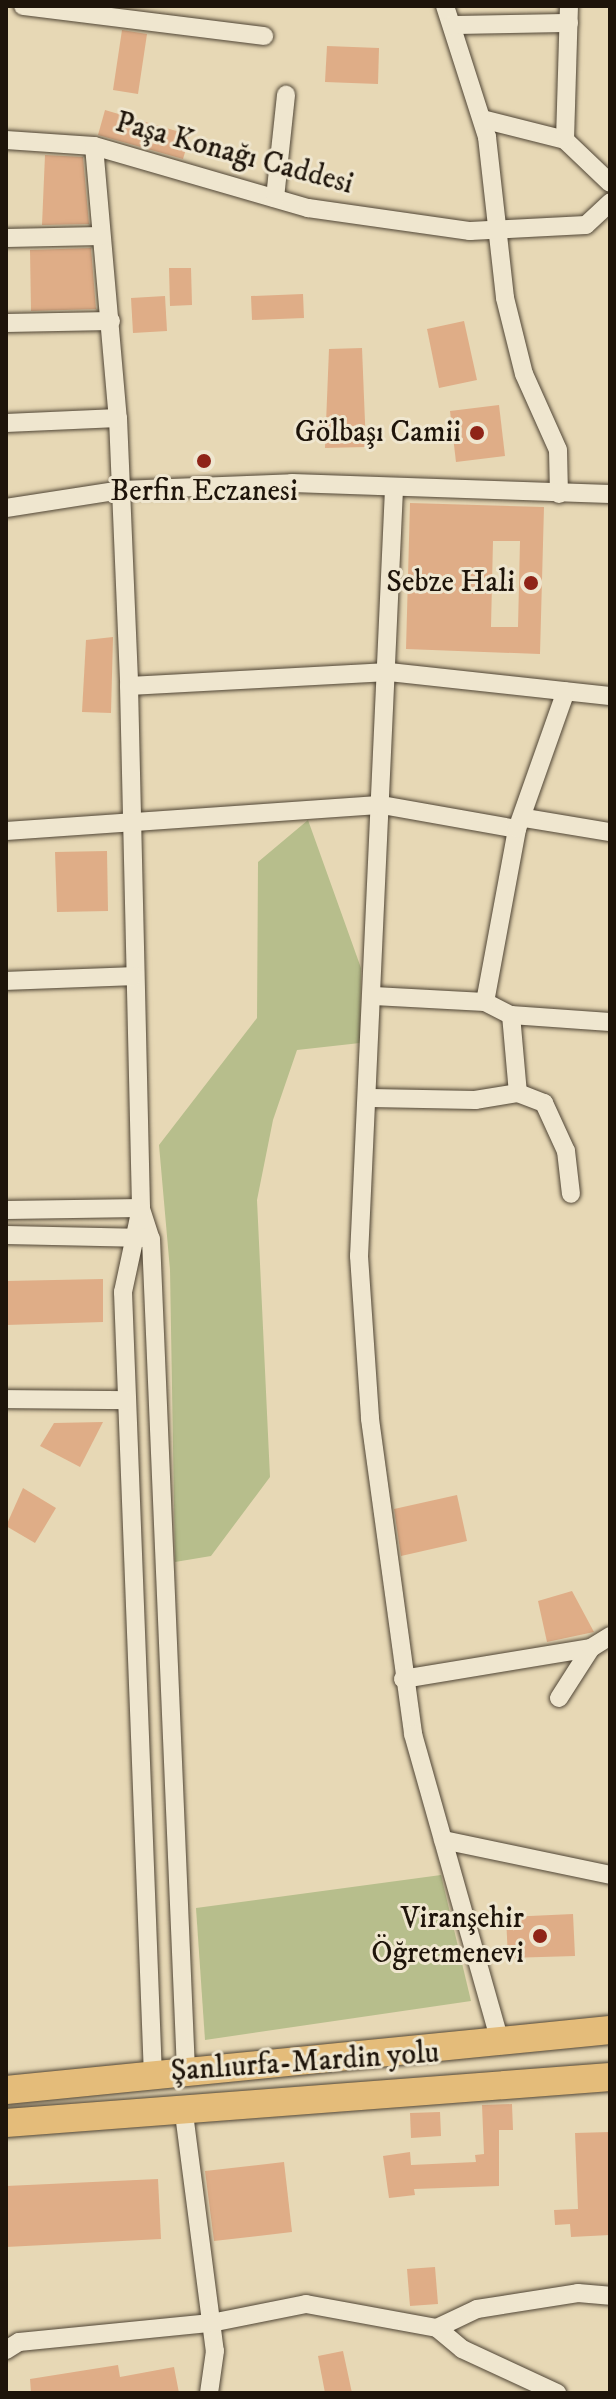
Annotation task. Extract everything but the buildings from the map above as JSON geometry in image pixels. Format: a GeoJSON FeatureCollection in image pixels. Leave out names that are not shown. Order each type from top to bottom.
{"type":"FeatureCollection","features":[{"type":"Feature","properties":{"kind":"highway"},"geometry":{"type":"LineString","coordinates":[[6,2090],[610,2030]]}},
{"type":"Feature","properties":{"kind":"highway","name":"Şanlıurfa-Mardin yolu"},"geometry":{"type":"LineString","coordinates":[[6,2123],[183,2106],[610,2077]]}},
{"type":"Feature","properties":{"kind":"street"},"geometry":{"type":"LineString","coordinates":[[23,6],[264,36]]}},
{"type":"Feature","properties":{"kind":"street"},"geometry":{"type":"LineString","coordinates":[[445,6],[482,119],[495,230],[524,374],[558,450],[559,494]]}},
{"type":"Feature","properties":{"kind":"street"},"geometry":{"type":"LineString","coordinates":[[452,25],[569,15],[565,140]]}},
{"type":"Feature","properties":{"kind":"street"},"geometry":{"type":"LineString","coordinates":[[275,198],[286,95]]}},
{"type":"Feature","properties":{"kind":"street"},"geometry":{"type":"LineString","coordinates":[[482,119],[565,140],[610,183]]}},
{"type":"Feature","properties":{"kind":"street","name":"Paşa Konağı Caddesi"},"geometry":{"type":"LineString","coordinates":[[6,140],[94,146],[275,198],[495,230],[586,225],[610,203]]}},
{"type":"Feature","properties":{"kind":"street"},"geometry":{"type":"LineString","coordinates":[[94,146],[118,418],[129,686],[127,823],[141,1208],[186,2072]]}},
{"type":"Feature","properties":{"kind":"street"},"geometry":{"type":"LineString","coordinates":[[6,238],[101,236]]}},
{"type":"Feature","properties":{"kind":"street"},"geometry":{"type":"LineString","coordinates":[[6,323],[111,321]]}},
{"type":"Feature","properties":{"kind":"street"},"geometry":{"type":"LineString","coordinates":[[6,423],[118,418]]}},
{"type":"Feature","properties":{"kind":"street"},"geometry":{"type":"LineString","coordinates":[[6,508],[121,490],[292,483],[394,489],[610,494]]}},
{"type":"Feature","properties":{"kind":"street"},"geometry":{"type":"LineString","coordinates":[[394,489],[371,1098],[359,1256],[373,1449],[403,1679],[443,1840],[500,2041]]}},
{"type":"Feature","properties":{"kind":"street"},"geometry":{"type":"LineString","coordinates":[[129,686],[389,672],[610,696]]}},
{"type":"Feature","properties":{"kind":"street"},"geometry":{"type":"LineString","coordinates":[[485,1002],[521,824],[566,691]]}},
{"type":"Feature","properties":{"kind":"street"},"geometry":{"type":"LineString","coordinates":[[6,831],[382,805],[521,824],[610,832]]}},
{"type":"Feature","properties":{"kind":"street"},"geometry":{"type":"LineString","coordinates":[[6,981],[134,976]]}},
{"type":"Feature","properties":{"kind":"street"},"geometry":{"type":"LineString","coordinates":[[374,996],[485,1002],[511,1015],[610,1022]]}},
{"type":"Feature","properties":{"kind":"street"},"geometry":{"type":"LineString","coordinates":[[511,1015],[518,1093]]}},
{"type":"Feature","properties":{"kind":"street"},"geometry":{"type":"LineString","coordinates":[[371,1098],[475,1100],[518,1093],[551,1110],[571,1194]]}},
{"type":"Feature","properties":{"kind":"street"},"geometry":{"type":"LineString","coordinates":[[6,1210],[141,1208]]}},
{"type":"Feature","properties":{"kind":"street"},"geometry":{"type":"LineString","coordinates":[[6,1235],[143,1237]]}},
{"type":"Feature","properties":{"kind":"street"},"geometry":{"type":"LineString","coordinates":[[143,1237],[123,1292],[153,2075]]}},
{"type":"Feature","properties":{"kind":"street"},"geometry":{"type":"LineString","coordinates":[[6,1399],[126,1400]]}},
{"type":"Feature","properties":{"kind":"street"},"geometry":{"type":"LineString","coordinates":[[403,1679],[591,1648],[610,1636]]}},
{"type":"Feature","properties":{"kind":"street"},"geometry":{"type":"LineString","coordinates":[[559,1698],[591,1648]]}},
{"type":"Feature","properties":{"kind":"street"},"geometry":{"type":"LineString","coordinates":[[443,1840],[610,1875]]}},
{"type":"Feature","properties":{"kind":"street"},"geometry":{"type":"LineString","coordinates":[[183,2106],[211,2323],[209,2393]]}},
{"type":"Feature","properties":{"kind":"street"},"geometry":{"type":"LineString","coordinates":[[437,2328],[477,2309],[578,2293],[610,2296]]}},
{"type":"Feature","properties":{"kind":"street"},"geometry":{"type":"LineString","coordinates":[[6,2350],[19,2342],[211,2323],[326,2303],[437,2328],[462,2349],[557,2393]]}},
{"type":"Feature","properties":{"kind":"green space"},"geometry":{"type":"Polygon","coordinates":[[[308,820],[361,968],[360,1043],[297,1050],[273,1120],[257,1200],[270,1477],[211,1556],[175,1562],[170,1270],[159,1145],[257,1018],[258,862],[308,820]]]}},
{"type":"Feature","properties":{"kind":"green space"},"geometry":{"type":"Polygon","coordinates":[[[441,1875],[471,2001],[205,2040],[196,1908],[441,1875]]]}},
{"type":"Feature","properties":{"kind":"place","name":"Gölbaşı Camii"},"geometry":{"type":"Point","coordinates":[477,433]}},
{"type":"Feature","properties":{"kind":"place","name":"Berfin Eczanesi"},"geometry":{"type":"Point","coordinates":[204,461]}},
{"type":"Feature","properties":{"kind":"place","name":"Sebze Hali"},"geometry":{"type":"Point","coordinates":[531,583]}},
{"type":"Feature","properties":{"kind":"place","name":"Viranşehir Öğretmenevi"},"geometry":{"type":"Point","coordinates":[540,1936]}}]}
